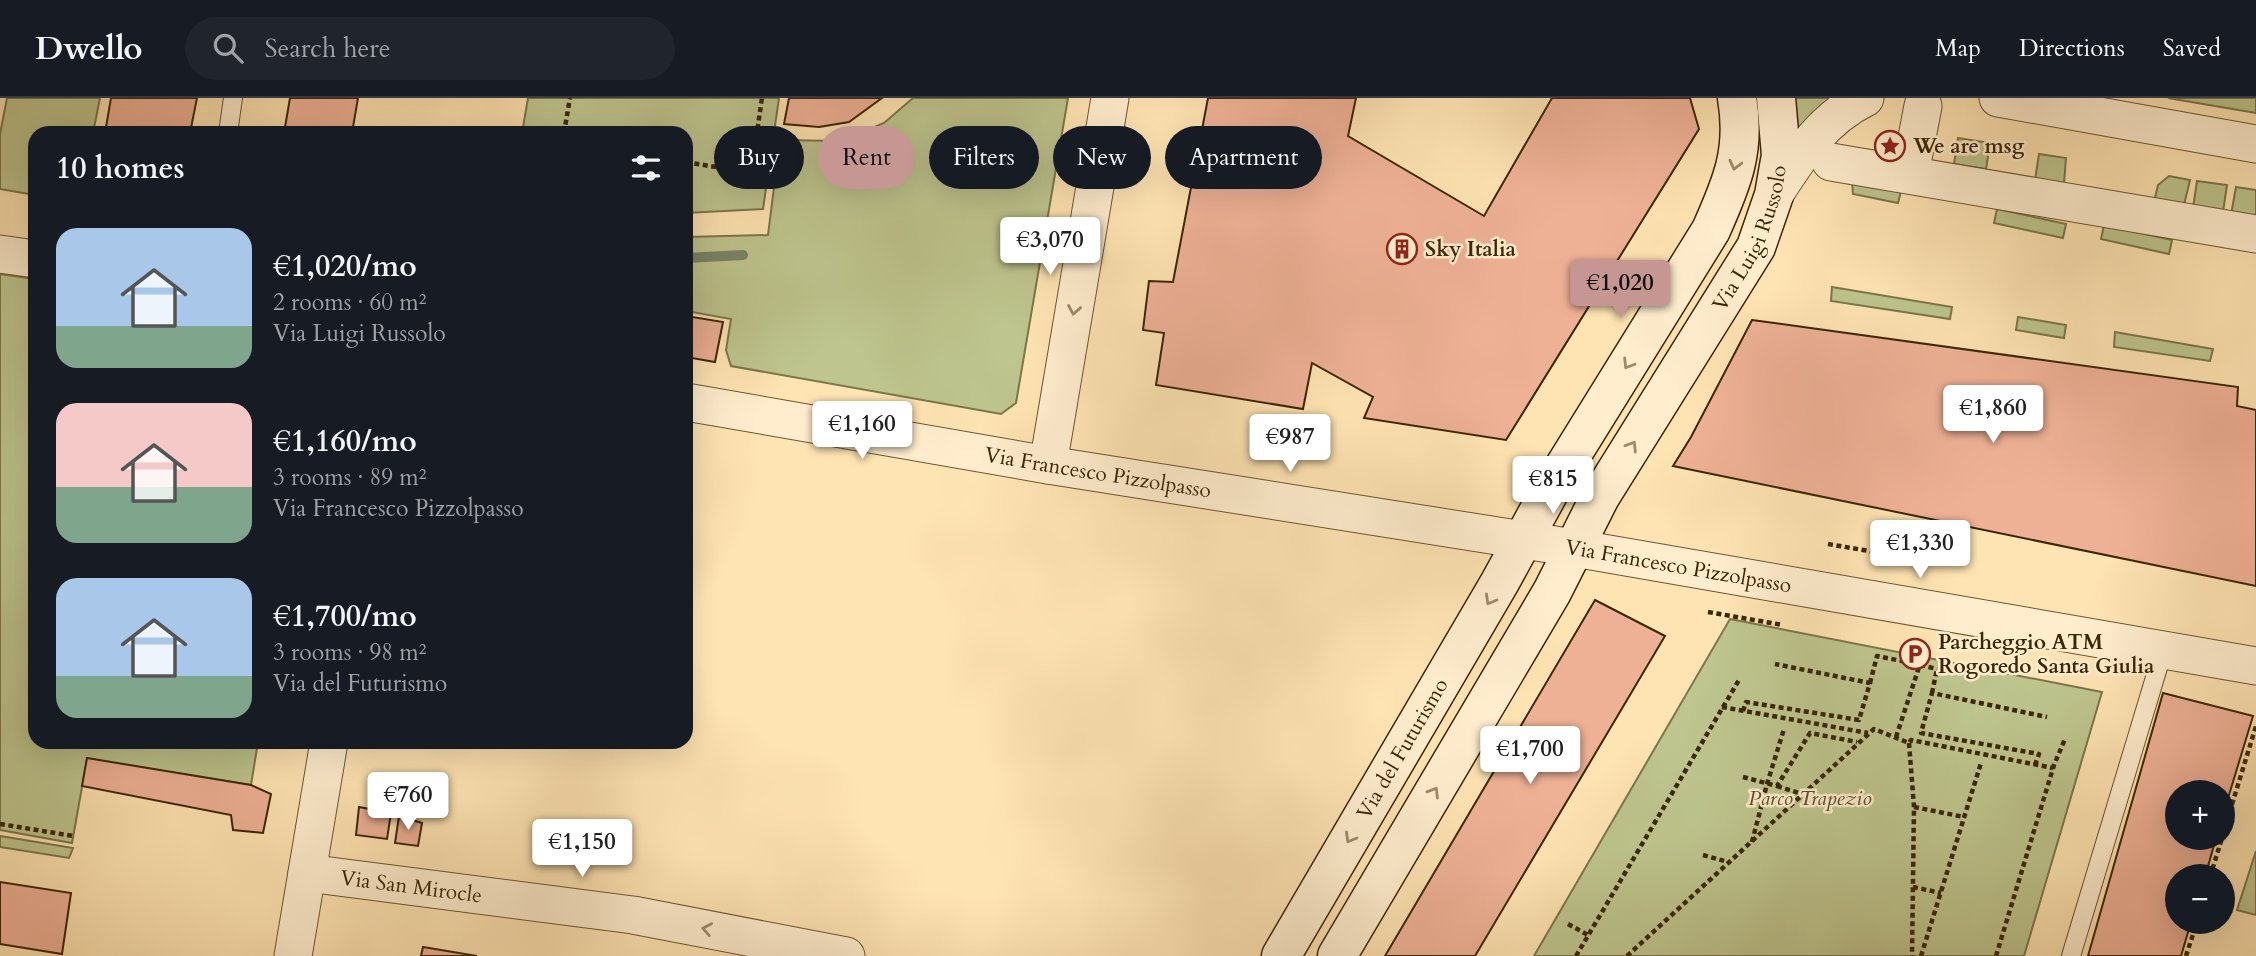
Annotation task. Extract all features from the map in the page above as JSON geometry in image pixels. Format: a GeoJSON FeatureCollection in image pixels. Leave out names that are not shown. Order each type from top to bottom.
{"type":"FeatureCollection","features":[{"type":"Feature","properties":{"kind":"street"},"geometry":{"type":"LineString","coordinates":[[1048,465],[1110,98]]}},
{"type":"Feature","properties":{"kind":"street","name":"Via Luigi Russolo"},"geometry":{"type":"LineString","coordinates":[[1523,541],[1553,485],[1711,230],[1729,191],[1738,155],[1742,124],[1737,98]]}},
{"type":"Feature","properties":{"kind":"street","name":"Via Luigi Russolo"},"geometry":{"type":"LineString","coordinates":[[1574,548],[1600,497],[1756,247],[1774,195],[1781,155],[1776,98]]}},
{"type":"Feature","properties":{"kind":"street"},"geometry":{"type":"LineString","coordinates":[[1774,195],[1806,145],[1840,113],[1865,98]]}},
{"type":"Feature","properties":{"kind":"street"},"geometry":{"type":"LineString","coordinates":[[1998,98],[2256,144]]}},
{"type":"Feature","properties":{"kind":"street"},"geometry":{"type":"LineString","coordinates":[[1910,174],[1923,106]]}},
{"type":"Feature","properties":{"kind":"street"},"geometry":{"type":"LineString","coordinates":[[1831,162],[2256,234]]}},
{"type":"Feature","properties":{"kind":"street"},"geometry":{"type":"LineString","coordinates":[[0,254],[28,258]]}},
{"type":"Feature","properties":{"kind":"street","name":"Via Francesco Pizzolpasso"},"geometry":{"type":"LineString","coordinates":[[693,403],[1048,465],[1574,548],[2163,650],[2255,661]]}},
{"type":"Feature","properties":{"kind":"street","name":"Via del Futurismo"},"geometry":{"type":"LineString","coordinates":[[1280,956],[1523,541]]}},
{"type":"Feature","properties":{"kind":"street"},"geometry":{"type":"LineString","coordinates":[[1337,956],[1545,603],[1574,548]]}},
{"type":"Feature","properties":{"kind":"street"},"geometry":{"type":"LineString","coordinates":[[293,956],[328,749]]}},
{"type":"Feature","properties":{"kind":"street","name":"Via San Mirocle"},"geometry":{"type":"LineString","coordinates":[[307,873],[633,915],[846,956]]}},
{"type":"Feature","properties":{"kind":"lane"},"geometry":{"type":"LineString","coordinates":[[229,126],[233,98]]}},
{"type":"Feature","properties":{"kind":"lane"},"geometry":{"type":"LineString","coordinates":[[2071,956],[2163,650]]}},
{"type":"Feature","properties":{"kind":"path"},"geometry":{"type":"LineString","coordinates":[[565,126],[570,98]]}},
{"type":"Feature","properties":{"kind":"path"},"geometry":{"type":"LineString","coordinates":[[693,163],[751,173],[762,98]]}},
{"type":"Feature","properties":{"kind":"path"},"geometry":{"type":"LineString","coordinates":[[1828,544],[1904,557]]}},
{"type":"Feature","properties":{"kind":"path"},"geometry":{"type":"LineString","coordinates":[[1708,612],[1783,625]]}},
{"type":"Feature","properties":{"kind":"path"},"geometry":{"type":"LineString","coordinates":[[1896,737],[1925,649]]}},
{"type":"Feature","properties":{"kind":"path"},"geometry":{"type":"LineString","coordinates":[[1743,711],[1746,702],[1859,720],[1877,656],[1937,669],[1921,733],[2039,754],[2035,765]]}},
{"type":"Feature","properties":{"kind":"path"},"geometry":{"type":"LineString","coordinates":[[1775,664],[1870,683]]}},
{"type":"Feature","properties":{"kind":"path"},"geometry":{"type":"LineString","coordinates":[[1576,956],[1738,680]]}},
{"type":"Feature","properties":{"kind":"path"},"geometry":{"type":"LineString","coordinates":[[1932,693],[2048,717]]}},
{"type":"Feature","properties":{"kind":"path"},"geometry":{"type":"LineString","coordinates":[[1722,708],[1868,733]]}},
{"type":"Feature","properties":{"kind":"path"},"geometry":{"type":"LineString","coordinates":[[2235,795],[2256,726]]}},
{"type":"Feature","properties":{"kind":"path"},"geometry":{"type":"LineString","coordinates":[[1752,842],[1784,729]]}},
{"type":"Feature","properties":{"kind":"path"},"geometry":{"type":"LineString","coordinates":[[1627,956],[1868,733],[1874,729],[1909,743]]}},
{"type":"Feature","properties":{"kind":"path"},"geometry":{"type":"LineString","coordinates":[[1777,786],[1810,733],[1858,743]]}},
{"type":"Feature","properties":{"kind":"path"},"geometry":{"type":"LineString","coordinates":[[1996,956],[2053,768],[2066,739]]}},
{"type":"Feature","properties":{"kind":"path"},"geometry":{"type":"LineString","coordinates":[[1909,743],[1911,740],[2053,768]]}},
{"type":"Feature","properties":{"kind":"path"},"geometry":{"type":"LineString","coordinates":[[1909,743],[1914,807],[1912,956]]}},
{"type":"Feature","properties":{"kind":"path"},"geometry":{"type":"LineString","coordinates":[[1921,956],[1981,763]]}},
{"type":"Feature","properties":{"kind":"path"},"geometry":{"type":"LineString","coordinates":[[1743,777],[1803,794]]}},
{"type":"Feature","properties":{"kind":"path"},"geometry":{"type":"LineString","coordinates":[[1914,807],[1964,817]]}},
{"type":"Feature","properties":{"kind":"path"},"geometry":{"type":"LineString","coordinates":[[0,824],[74,836]]}},
{"type":"Feature","properties":{"kind":"path"},"geometry":{"type":"LineString","coordinates":[[1703,855],[1729,863]]}},
{"type":"Feature","properties":{"kind":"path"},"geometry":{"type":"LineString","coordinates":[[1913,887],[1941,893]]}},
{"type":"Feature","properties":{"kind":"path"},"geometry":{"type":"LineString","coordinates":[[1568,924],[1588,935]]}},
{"type":"Feature","properties":{"kind":"path"},"geometry":{"type":"LineString","coordinates":[[2186,956],[2193,934]]}},
{"type":"Feature","properties":{"kind":"green space"},"geometry":{"type":"Polygon","coordinates":[[[7,98],[100,98],[94,126],[28,126],[28,194],[0,189],[0,134],[7,98]]]}},
{"type":"Feature","properties":{"kind":"green space"},"geometry":{"type":"Polygon","coordinates":[[[528,98],[779,98],[775,126],[714,126],[714,189],[766,189],[763,209],[693,213],[693,126],[523,126],[528,98]]]}},
{"type":"Feature","properties":{"kind":"green space"},"geometry":{"type":"Polygon","coordinates":[[[913,98],[1068,98],[1063,126],[1053,126],[1053,186],[1016,403],[1001,414],[731,366],[726,350],[731,319],[693,312],[693,237],[768,235],[774,189],[804,189],[804,140],[818,141],[818,189],[915,189],[915,126],[877,126],[913,98]]]}},
{"type":"Feature","properties":{"kind":"green space"},"geometry":{"type":"Polygon","coordinates":[[[1795,98],[1839,98],[1796,139],[1795,98]]]}},
{"type":"Feature","properties":{"kind":"green space"},"geometry":{"type":"Polygon","coordinates":[[[2168,98],[2256,98],[2256,113],[2168,98]]]}},
{"type":"Feature","properties":{"kind":"green space"},"geometry":{"type":"Polygon","coordinates":[[[1958,138],[1990,143],[1986,169],[1954,164],[1958,138]]]}},
{"type":"Feature","properties":{"kind":"green space"},"geometry":{"type":"Polygon","coordinates":[[[2039,154],[2066,158],[2064,184],[2035,180],[2039,154]]]}},
{"type":"Feature","properties":{"kind":"green space"},"geometry":{"type":"Polygon","coordinates":[[[2169,176],[2190,180],[2184,205],[2154,202],[2158,185],[2169,176]]]}},
{"type":"Feature","properties":{"kind":"green space"},"geometry":{"type":"Polygon","coordinates":[[[1852,181],[1901,191],[1898,203],[1853,194],[1852,181]]]}},
{"type":"Feature","properties":{"kind":"green space"},"geometry":{"type":"Polygon","coordinates":[[[2197,181],[2227,185],[2223,212],[2193,208],[2197,181]]]}},
{"type":"Feature","properties":{"kind":"green space"},"geometry":{"type":"Polygon","coordinates":[[[2236,187],[2256,190],[2256,219],[2231,215],[2236,187]]]}},
{"type":"Feature","properties":{"kind":"green space"},"geometry":{"type":"Polygon","coordinates":[[[1997,209],[2066,224],[2063,238],[1994,223],[1997,209]]]}},
{"type":"Feature","properties":{"kind":"green space"},"geometry":{"type":"Polygon","coordinates":[[[2104,225],[2172,240],[2169,254],[2101,239],[2104,225]]]}},
{"type":"Feature","properties":{"kind":"green space"},"geometry":{"type":"Polygon","coordinates":[[[0,274],[28,278],[28,749],[257,749],[251,785],[87,759],[72,843],[0,830],[0,274]]]}},
{"type":"Feature","properties":{"kind":"green space"},"geometry":{"type":"Polygon","coordinates":[[[1832,287],[1952,307],[1950,319],[1831,301],[1832,287]]]}},
{"type":"Feature","properties":{"kind":"green space"},"geometry":{"type":"Polygon","coordinates":[[[2018,317],[2066,325],[2064,338],[2016,330],[2018,317]]]}},
{"type":"Feature","properties":{"kind":"green space"},"geometry":{"type":"Polygon","coordinates":[[[2115,332],[2213,349],[2210,361],[2114,347],[2115,332]]]}},
{"type":"Feature","properties":{"kind":"green space","name":"Parco Trapezio"},"geometry":{"type":"Polygon","coordinates":[[[1730,619],[2102,692],[2024,956],[1534,956],[1730,619]]]}},
{"type":"Feature","properties":{"kind":"green space"},"geometry":{"type":"Polygon","coordinates":[[[0,836],[73,848],[69,858],[0,847],[0,836]]]}},
{"type":"Feature","properties":{"kind":"green space"},"geometry":{"type":"Polygon","coordinates":[[[2256,851],[2256,915],[2237,910],[2256,851]]]}},
{"type":"Feature","properties":{"kind":"building"},"geometry":{"type":"Polygon","coordinates":[[[111,98],[197,98],[191,126],[106,126],[111,98]]]}},
{"type":"Feature","properties":{"kind":"building"},"geometry":{"type":"Polygon","coordinates":[[[290,98],[358,98],[353,126],[285,126],[290,98]]]}},
{"type":"Feature","properties":{"kind":"building"},"geometry":{"type":"Polygon","coordinates":[[[789,98],[882,98],[849,122],[818,127],[784,124],[789,98]]]}},
{"type":"Feature","properties":{"kind":"building","name":"Sky Italia"},"geometry":{"type":"Polygon","coordinates":[[[1208,98],[1356,98],[1348,136],[1484,216],[1552,98],[1690,98],[1699,129],[1506,440],[1364,418],[1373,397],[1312,363],[1303,409],[1156,385],[1164,333],[1143,330],[1149,281],[1173,282],[1191,189],[1322,189],[1322,126],[1203,126],[1208,98]]]}},
{"type":"Feature","properties":{"kind":"building"},"geometry":{"type":"Polygon","coordinates":[[[693,317],[723,322],[715,362],[693,358],[693,317]]]}},
{"type":"Feature","properties":{"kind":"building"},"geometry":{"type":"Polygon","coordinates":[[[1752,320],[2238,387],[2237,406],[2256,410],[2256,586],[1673,466],[1752,320]]]}},
{"type":"Feature","properties":{"kind":"building"},"geometry":{"type":"Polygon","coordinates":[[[1595,600],[1665,636],[1475,956],[1385,956],[1595,600]]]}},
{"type":"Feature","properties":{"kind":"building"},"geometry":{"type":"Polygon","coordinates":[[[2163,693],[2253,716],[2234,780],[2165,780],[2165,850],[2213,850],[2209,864],[2165,864],[2165,934],[2187,934],[2181,956],[2088,956],[2163,693]]]}},
{"type":"Feature","properties":{"kind":"building"},"geometry":{"type":"Polygon","coordinates":[[[87,758],[251,785],[271,794],[263,833],[233,830],[231,815],[82,786],[87,758]]]}},
{"type":"Feature","properties":{"kind":"building"},"geometry":{"type":"Polygon","coordinates":[[[359,807],[391,813],[387,839],[356,835],[359,807]]]}},
{"type":"Feature","properties":{"kind":"building"},"geometry":{"type":"Polygon","coordinates":[[[399,816],[422,823],[418,846],[395,843],[399,816]]]}},
{"type":"Feature","properties":{"kind":"building"},"geometry":{"type":"Polygon","coordinates":[[[0,882],[71,893],[62,954],[0,944],[0,882]]]}},
{"type":"Feature","properties":{"kind":"building"},"geometry":{"type":"Polygon","coordinates":[[[423,947],[477,956],[421,956],[423,947]]]}},
{"type":"Feature","properties":{"kind":"waterway"},"geometry":{"type":"LineString","coordinates":[[693,258],[743,255]]}},
{"type":"Feature","properties":{"kind":"place","name":"We are msg"},"geometry":{"type":"Point","coordinates":[1890,146]}},
{"type":"Feature","properties":{"kind":"place","name":"Sky Italia"},"geometry":{"type":"Point","coordinates":[1402,249]}},
{"type":"Feature","properties":{"kind":"place","name":"Parcheggio ATM Rogoredo Santa Giulia"},"geometry":{"type":"Point","coordinates":[1915,654]}}]}
